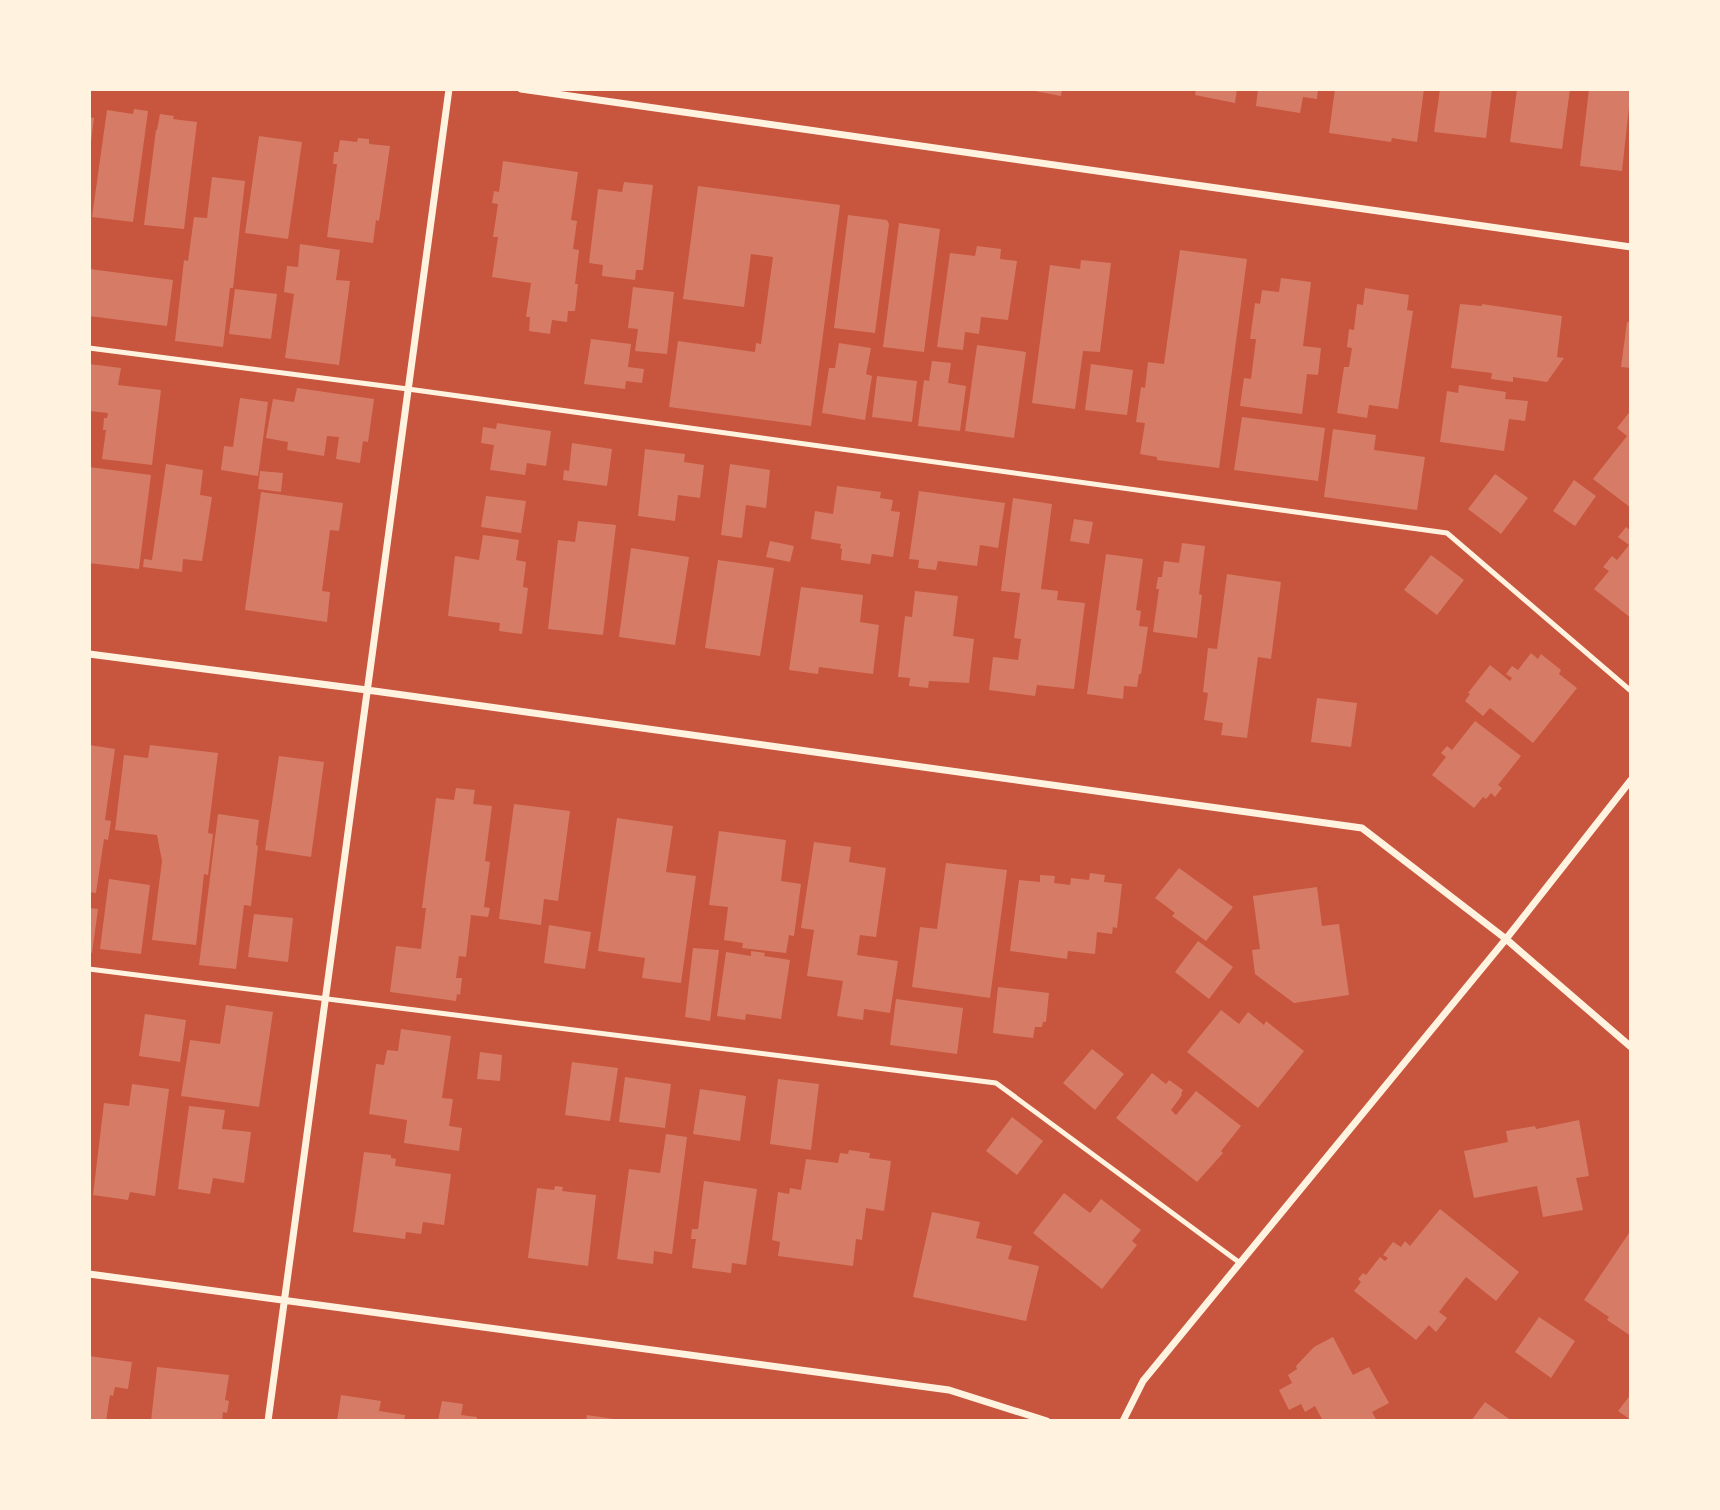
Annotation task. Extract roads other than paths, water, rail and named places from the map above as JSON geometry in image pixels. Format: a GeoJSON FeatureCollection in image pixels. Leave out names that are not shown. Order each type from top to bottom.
{"type":"FeatureCollection","features":[{"type":"Feature","properties":{"kind":"street"},"geometry":{"type":"LineString","coordinates":[[268,1421],[449,89]]}},
{"type":"Feature","properties":{"kind":"street"},"geometry":{"type":"LineString","coordinates":[[521,89],[1631,247]]}},
{"type":"Feature","properties":{"kind":"street"},"geometry":{"type":"LineString","coordinates":[[89,654],[1362,828],[1506,939],[1631,1047]]}},
{"type":"Feature","properties":{"kind":"street"},"geometry":{"type":"LineString","coordinates":[[1123,1421],[1143,1381],[1506,939],[1631,780]]}},
{"type":"Feature","properties":{"kind":"street"},"geometry":{"type":"LineString","coordinates":[[89,1274],[949,1390],[1047,1421]]}},
{"type":"Feature","properties":{"kind":"lane"},"geometry":{"type":"LineString","coordinates":[[89,348],[408,389],[1447,533],[1631,691]]}},
{"type":"Feature","properties":{"kind":"lane"},"geometry":{"type":"LineString","coordinates":[[89,968],[996,1083],[1240,1263]]}}]}
